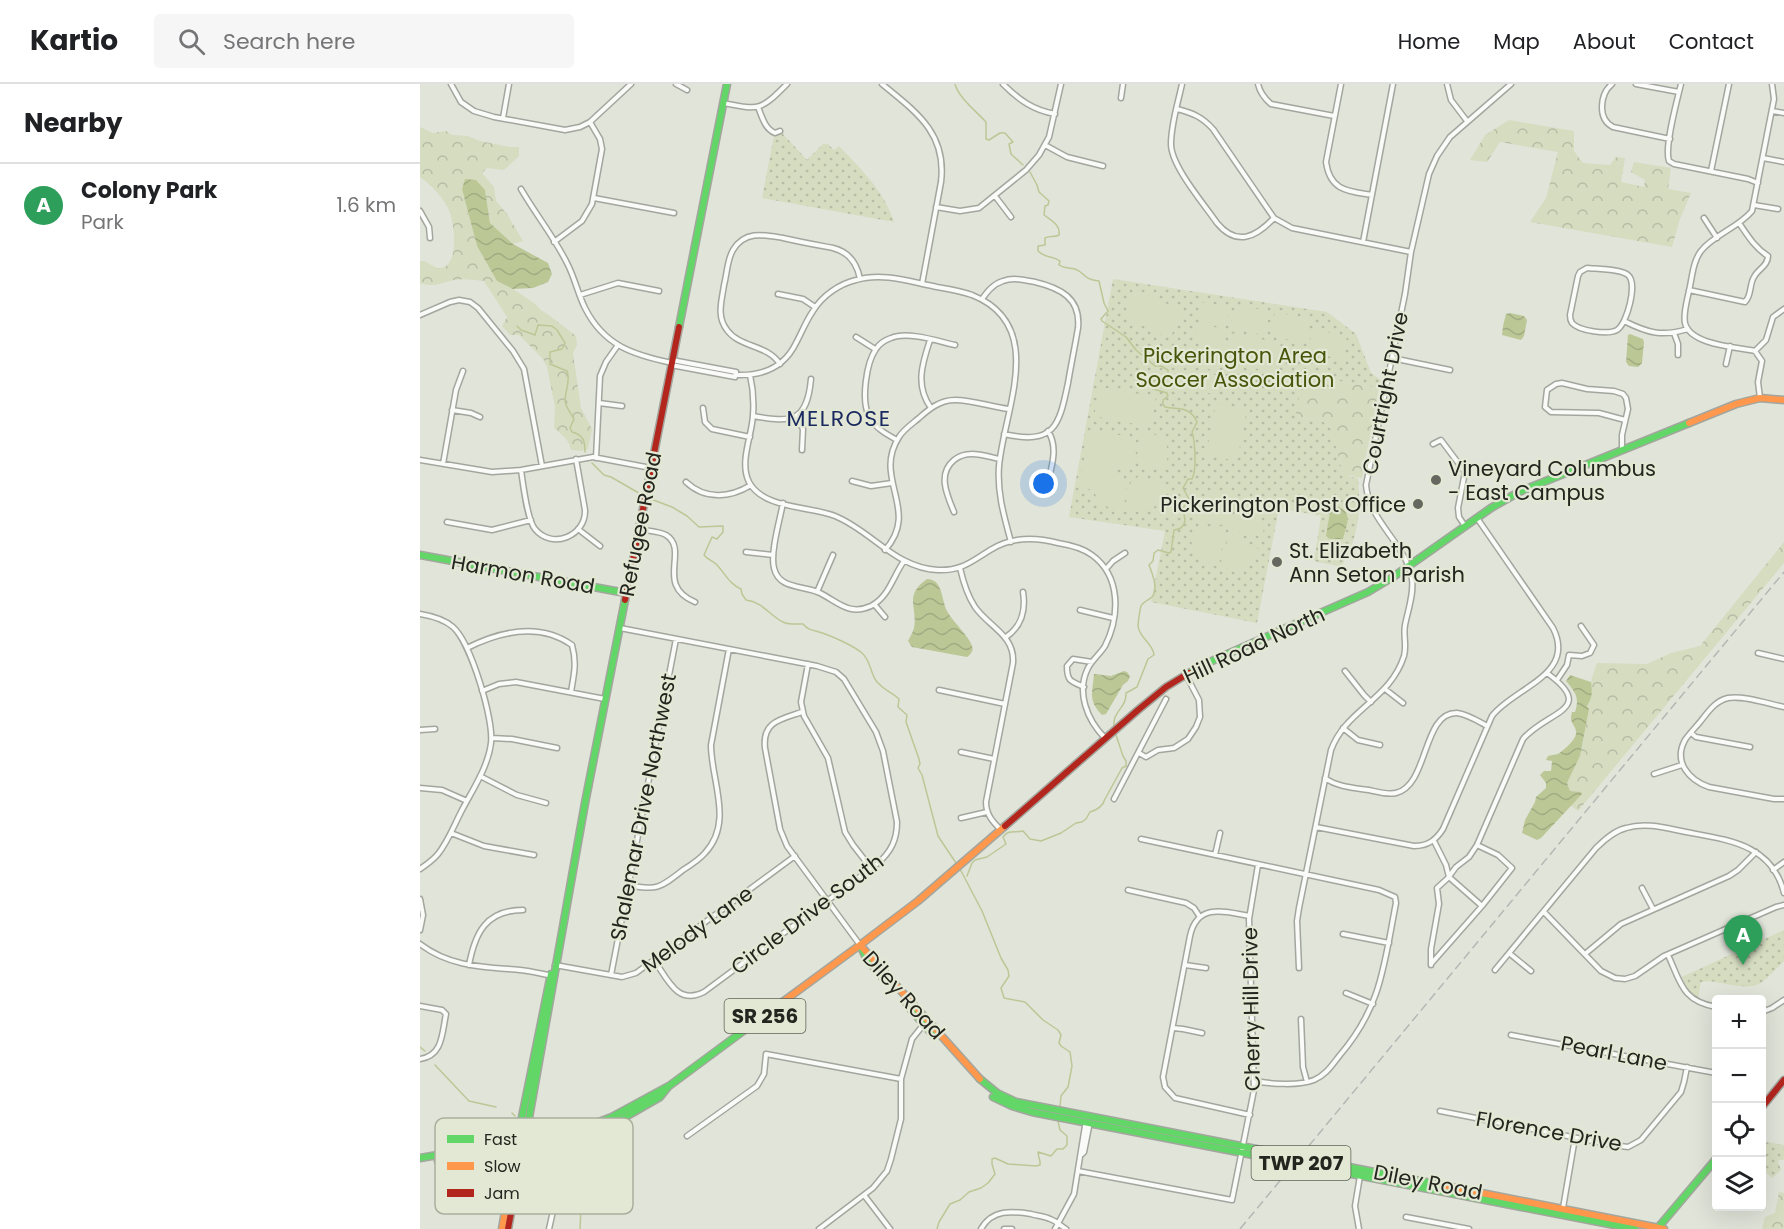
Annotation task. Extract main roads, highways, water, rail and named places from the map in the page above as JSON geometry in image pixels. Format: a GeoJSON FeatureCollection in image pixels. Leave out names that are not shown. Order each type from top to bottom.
{"type":"FeatureCollection","features":[{"type":"Feature","properties":{"kind":"main road","name":"Refugee Road"},"geometry":{"type":"LineString","coordinates":[[526,1118],[534,1073],[532,1069],[534,1054],[555,965],[726,84]]}},
{"type":"Feature","properties":{"kind":"main road","name":"Hill Road North"},"geometry":{"type":"LineString","coordinates":[[611,1118],[658,1094],[898,917],[1154,696],[1185,675],[1222,656],[1359,597],[1382,584],[1465,525],[1519,492],[1736,404],[1760,398],[1784,400]]}},
{"type":"Feature","properties":{"kind":"main road","name":"Harmon Road"},"geometry":{"type":"LineString","coordinates":[[420,555],[626,593]]}},
{"type":"Feature","properties":{"kind":"main road","name":"Diley Road"},"geometry":{"type":"LineString","coordinates":[[860,945],[969,1069],[990,1088],[1016,1102],[1088,1121],[1660,1229]]}},
{"type":"Feature","properties":{"kind":"main road","name":"Refugee Road"},"geometry":{"type":"LineString","coordinates":[[527,1118],[534,1091],[552,976]]}},
{"type":"Feature","properties":{"kind":"main road"},"geometry":{"type":"LineString","coordinates":[[1765,1103],[1784,1080]]}},
{"type":"Feature","properties":{"kind":"main road"},"geometry":{"type":"LineString","coordinates":[[420,1158],[435,1156]]}},
{"type":"Feature","properties":{"kind":"main road"},"geometry":{"type":"LineString","coordinates":[[420,1163],[435,1161]]}},
{"type":"Feature","properties":{"kind":"main road"},"geometry":{"type":"LineString","coordinates":[[1660,1229],[1712,1165]]}},
{"type":"Feature","properties":{"kind":"main road","name":"Diley Road"},"geometry":{"type":"LineString","coordinates":[[1562,1212],[1635,1229]]}},
{"type":"Feature","properties":{"kind":"main road","name":"Refugee Road"},"geometry":{"type":"LineString","coordinates":[[502,1229],[505,1214]]}},
{"type":"Feature","properties":{"kind":"main road","name":"Refugee Road"},"geometry":{"type":"LineString","coordinates":[[508,1229],[511,1214]]}},
{"type":"Feature","properties":{"kind":"water"},"geometry":{"type":"Polygon","coordinates":[[[465,179],[476,180],[485,190],[490,223],[513,244],[548,263],[552,274],[548,282],[533,288],[513,289],[497,281],[477,246],[462,189],[465,179]]]}},
{"type":"Feature","properties":{"kind":"water"},"geometry":{"type":"Polygon","coordinates":[[[1506,314],[1524,316],[1527,320],[1521,340],[1502,335],[1506,314]]]}},
{"type":"Feature","properties":{"kind":"water"},"geometry":{"type":"Polygon","coordinates":[[[1628,335],[1643,339],[1644,342],[1642,363],[1638,367],[1629,366],[1626,362],[1628,335]]]}},
{"type":"Feature","properties":{"kind":"water"},"geometry":{"type":"Polygon","coordinates":[[[1335,505],[1345,511],[1348,519],[1343,539],[1330,539],[1326,536],[1331,506],[1335,505]]]}},
{"type":"Feature","properties":{"kind":"water"},"geometry":{"type":"Polygon","coordinates":[[[927,579],[936,582],[939,586],[947,611],[970,642],[973,648],[967,657],[912,647],[908,641],[915,621],[913,596],[927,579]]]}},
{"type":"Feature","properties":{"kind":"water"},"geometry":{"type":"Polygon","coordinates":[[[1124,671],[1130,676],[1128,681],[1123,685],[1106,714],[1102,715],[1093,700],[1094,674],[1111,676],[1124,671]]]}},
{"type":"Feature","properties":{"kind":"water"},"geometry":{"type":"Polygon","coordinates":[[[1570,675],[1591,682],[1592,694],[1587,706],[1589,709],[1580,756],[1567,783],[1570,791],[1582,794],[1537,840],[1522,833],[1525,820],[1536,797],[1546,788],[1546,783],[1540,775],[1544,771],[1551,771],[1552,761],[1546,760],[1548,756],[1561,752],[1576,734],[1571,719],[1572,712],[1575,712],[1577,698],[1566,681],[1570,675]]]}},
{"type":"Feature","properties":{"kind":"waterway"},"geometry":{"type":"LineString","coordinates":[[955,84],[964,99],[986,122],[986,139],[989,140],[1000,133],[1005,133],[1013,142],[1009,144],[1011,154],[1023,165]]}},
{"type":"Feature","properties":{"kind":"waterway"},"geometry":{"type":"LineString","coordinates":[[1030,172],[1039,192],[1049,201],[1045,206],[1044,215],[1055,223],[1059,231],[1059,235],[1045,238],[1045,245],[1038,246],[1038,251],[1060,261],[1061,266],[1075,269],[1090,279],[1099,281],[1108,311],[1101,319],[1102,321],[1126,337],[1136,350],[1155,366],[1168,370],[1168,374],[1152,382],[1153,389],[1167,393],[1168,396],[1163,400],[1165,407],[1187,411],[1197,422],[1192,432],[1195,456],[1194,475],[1192,479],[1188,479],[1183,488],[1189,499],[1182,510],[1185,517],[1184,523],[1181,528],[1174,530],[1171,552],[1158,550],[1154,553],[1153,561],[1149,565],[1155,590],[1140,610],[1139,630],[1154,655],[1148,659],[1137,687],[1126,693],[1126,698],[1115,717],[1114,727]]}},
{"type":"Feature","properties":{"kind":"waterway"},"geometry":{"type":"LineString","coordinates":[[517,326],[535,335],[538,325],[552,326],[565,343],[562,349],[550,352],[550,364],[567,371],[565,401],[574,419],[570,428],[583,439],[585,452]]}},
{"type":"Feature","properties":{"kind":"waterway"},"geometry":{"type":"LineString","coordinates":[[592,463],[604,475],[644,496]]}},
{"type":"Feature","properties":{"kind":"waterway"},"geometry":{"type":"LineString","coordinates":[[648,498],[672,507],[699,527],[723,526],[723,532],[717,539],[712,537],[704,555],[741,589],[746,600],[757,603],[783,622],[803,624],[810,630],[848,644],[865,656],[877,682],[899,699],[898,707],[907,715],[906,722],[919,759],[918,768],[922,775],[938,836],[956,863]]}},
{"type":"Feature","properties":{"kind":"waterway"},"geometry":{"type":"LineString","coordinates":[[967,876],[975,860],[987,857],[1006,844],[1003,837],[1007,833],[1023,831],[1030,839],[1041,841],[1082,822],[1090,812],[1101,806],[1122,768],[1126,766],[1115,732]]}},
{"type":"Feature","properties":{"kind":"waterway"},"geometry":{"type":"LineString","coordinates":[[959,867],[982,911],[1008,970],[1009,976],[1001,988],[1004,998],[1025,1002],[1043,1020],[1058,1030],[1061,1035],[1059,1043],[1070,1052],[1072,1066],[1068,1087],[1061,1096],[1060,1107]]}},
{"type":"Feature","properties":{"kind":"waterway"},"geometry":{"type":"LineString","coordinates":[[420,1047],[425,1051]]}},
{"type":"Feature","properties":{"kind":"waterway"},"geometry":{"type":"LineString","coordinates":[[435,1065],[469,1101],[496,1107]]}},
{"type":"Feature","properties":{"kind":"waterway"},"geometry":{"type":"LineString","coordinates":[[512,1113],[515,1116]]}},
{"type":"Feature","properties":{"kind":"waterway"},"geometry":{"type":"LineString","coordinates":[[937,1229],[950,1204],[988,1183],[995,1174],[992,1159],[995,1158],[1008,1164],[1036,1166],[1040,1165],[1038,1152],[1051,1156],[1057,1149],[1063,1149],[1067,1145],[1067,1136],[1060,1130],[1058,1121]]}},
{"type":"Feature","properties":{"kind":"waterway"},"geometry":{"type":"LineString","coordinates":[[580,1229],[581,1214]]}},
{"type":"Feature","properties":{"kind":"railway"},"geometry":{"type":"LineString","coordinates":[[1240,1229],[1784,572]]}},
{"type":"Feature","properties":{"kind":"place","name":"Vineyard Columbus - East Campus"},"geometry":{"type":"Point","coordinates":[1436,480]}},
{"type":"Feature","properties":{"kind":"place","name":"Pickerington Post Office"},"geometry":{"type":"Point","coordinates":[1418,504]}},
{"type":"Feature","properties":{"kind":"place","name":"St. Elizabeth Ann Seton Parish"},"geometry":{"type":"Point","coordinates":[1277,562]}},
{"type":"Feature","properties":{"kind":"place","name":"Colony Park"},"geometry":{"type":"Point","coordinates":[1743,965]}},
{"type":"Feature","properties":{"kind":"district","name":"MELROSE"},"geometry":{"type":"Point","coordinates":[839,418]}},
{"type":"Feature","properties":{"kind":"park label","name":"Pickerington Area Soccer Association"},"geometry":{"type":"Point","coordinates":[1235,367]}}]}
